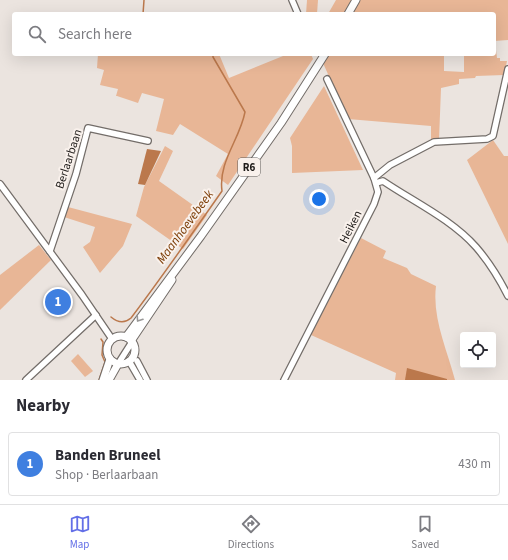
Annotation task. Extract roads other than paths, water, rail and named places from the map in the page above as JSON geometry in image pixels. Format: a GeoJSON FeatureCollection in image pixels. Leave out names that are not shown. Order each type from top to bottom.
{"type":"FeatureCollection","features":[{"type":"Feature","properties":{"kind":"main road"},"geometry":{"type":"LineString","coordinates":[[349,12],[356,0]]}},
{"type":"Feature","properties":{"kind":"main road","name":"R6"},"geometry":{"type":"LineString","coordinates":[[129,361],[134,353],[130,340],[166,282],[180,266],[281,123],[324,56]]}},
{"type":"Feature","properties":{"kind":"main road"},"geometry":{"type":"LineString","coordinates":[[129,361],[125,364],[118,364],[110,359],[107,354],[107,349],[108,344],[112,339],[118,336],[130,340]]}},
{"type":"Feature","properties":{"kind":"main road"},"geometry":{"type":"LineString","coordinates":[[103,380],[110,359]]}},
{"type":"Feature","properties":{"kind":"main road"},"geometry":{"type":"LineString","coordinates":[[109,380],[118,364]]}},
{"type":"Feature","properties":{"kind":"street"},"geometry":{"type":"LineString","coordinates":[[292,0],[297,12]]}},
{"type":"Feature","properties":{"kind":"street"},"geometry":{"type":"LineString","coordinates":[[375,180],[390,165],[434,142],[487,139],[494,136],[508,69]]}},
{"type":"Feature","properties":{"kind":"street","name":"Heiken"},"geometry":{"type":"LineString","coordinates":[[284,380],[374,204],[378,192],[375,180],[327,79]]}},
{"type":"Feature","properties":{"kind":"street","name":"Berlaarbaan"},"geometry":{"type":"LineString","coordinates":[[50,251],[76,174],[88,128],[148,141]]}},
{"type":"Feature","properties":{"kind":"street"},"geometry":{"type":"LineString","coordinates":[[375,180],[383,181],[460,232],[483,255],[508,296]]}},
{"type":"Feature","properties":{"kind":"street"},"geometry":{"type":"LineString","coordinates":[[0,184],[50,251],[112,339]]}},
{"type":"Feature","properties":{"kind":"street"},"geometry":{"type":"LineString","coordinates":[[26,380],[96,315]]}},
{"type":"Feature","properties":{"kind":"street"},"geometry":{"type":"LineString","coordinates":[[118,364],[130,340]]}},
{"type":"Feature","properties":{"kind":"street"},"geometry":{"type":"LineString","coordinates":[[129,361],[140,380]]}},
{"type":"Feature","properties":{"kind":"street"},"geometry":{"type":"LineString","coordinates":[[137,361],[147,380]]}},
{"type":"Feature","properties":{"kind":"waterway","name":"Maanhoevebeek"},"geometry":{"type":"LineString","coordinates":[[143,12],[144,0]]}},
{"type":"Feature","properties":{"kind":"waterway","name":"Maanhoevebeek"},"geometry":{"type":"LineString","coordinates":[[111,317],[121,322],[131,318],[222,191],[223,170],[239,132],[245,112],[213,56]]}},
{"type":"Feature","properties":{"kind":"waterway","name":"Maanhoevebeek"},"geometry":{"type":"LineString","coordinates":[[99,380],[105,362],[102,355],[103,342],[101,339]]}},
{"type":"Feature","properties":{"kind":"place","name":"Banden Bruneel"},"geometry":{"type":"Point","coordinates":[58,302]}}]}
